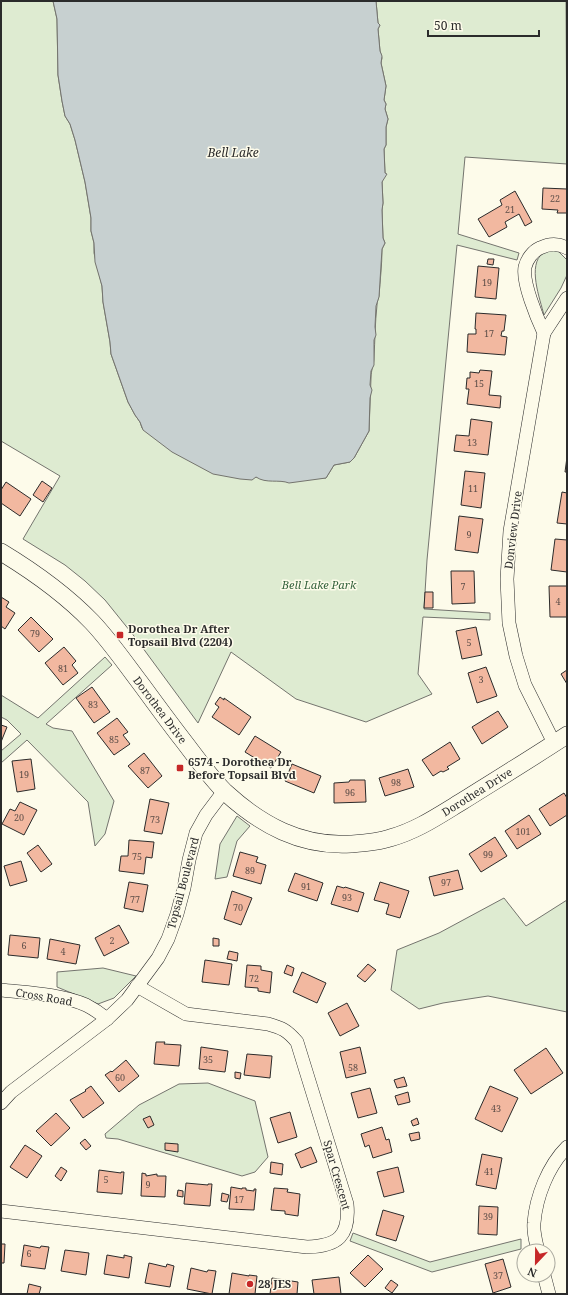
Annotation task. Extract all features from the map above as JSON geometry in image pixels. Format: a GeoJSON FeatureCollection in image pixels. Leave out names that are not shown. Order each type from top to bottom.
{"type":"FeatureCollection","features":[{"type":"Feature","properties":{"kind":"street"},"geometry":{"type":"LineString","coordinates":[[544,333],[536,315],[526,282],[525,268],[528,259],[536,250],[546,245],[555,244],[567,248]]}},
{"type":"Feature","properties":{"kind":"street","name":"Donview Drive"},"geometry":{"type":"LineString","coordinates":[[561,739],[525,685],[516,656],[509,623],[507,579],[510,531],[544,333],[567,298]]}},
{"type":"Feature","properties":{"kind":"street","name":"Dorothea Drive"},"geometry":{"type":"LineString","coordinates":[[1,552],[47,582],[92,623],[118,653],[224,791],[273,828],[293,836],[328,844],[367,843],[391,838],[423,825],[498,780],[561,739]]}},
{"type":"Feature","properties":{"kind":"street","name":"Topsail Boulevard"},"geometry":{"type":"LineString","coordinates":[[1,1103],[11,1092],[107,1019],[127,1000],[158,958],[168,939],[177,914],[196,833],[206,815],[224,791]]}},
{"type":"Feature","properties":{"kind":"street","name":"Spar Crescent"},"geometry":{"type":"LineString","coordinates":[[1,1211],[307,1247],[322,1246],[339,1239],[348,1218],[347,1204],[297,1042],[289,1032],[280,1027],[268,1024],[186,1014],[137,986]]}},
{"type":"Feature","properties":{"kind":"street","name":"Cross Road"},"geometry":{"type":"LineString","coordinates":[[1,990],[66,998],[87,1006],[107,1019]]}},
{"type":"Feature","properties":{"kind":"street"},"geometry":{"type":"LineString","coordinates":[[536,1243],[534,1224],[545,1180],[559,1156],[567,1147]]}},
{"type":"Feature","properties":{"kind":"street"},"geometry":{"type":"LineString","coordinates":[[546,1283],[549,1294]]}},
{"type":"Feature","properties":{"kind":"green space","name":"Bell Lake Park"},"geometry":{"type":"Polygon","coordinates":[[[1,1],[53,1],[57,19],[58,75],[62,101],[65,116],[70,124],[75,140],[85,182],[91,218],[94,253],[102,286],[111,354],[128,402],[142,428],[255,477],[326,478],[334,465],[350,462],[354,458],[369,431],[371,375],[374,360],[376,312],[379,296],[382,249],[385,243],[383,238],[382,182],[385,173],[384,149],[386,145],[386,127],[388,119],[384,100],[386,86],[381,63],[382,58],[378,29],[380,25],[378,23],[376,1],[566,1],[567,164],[465,157],[458,234],[519,253],[517,260],[457,245],[427,560],[424,609],[490,613],[490,620],[423,617],[418,674],[432,694],[366,722],[296,699],[231,652],[198,723],[134,636],[105,600],[65,565],[23,539],[60,476],[1,441],[1,1]]]}},
{"type":"Feature","properties":{"kind":"green space"},"geometry":{"type":"Polygon","coordinates":[[[552,250],[559,252],[567,260],[567,275],[561,288],[544,315],[535,274],[538,258],[546,251],[552,250]]]}},
{"type":"Feature","properties":{"kind":"green space"},"geometry":{"type":"Polygon","coordinates":[[[105,657],[112,665],[46,724],[53,728],[72,731],[114,801],[105,834],[95,846],[88,802],[27,740],[1,763],[1,751],[21,734],[7,720],[1,717],[1,695],[38,718],[105,657]]]}},
{"type":"Feature","properties":{"kind":"green space"},"geometry":{"type":"Polygon","coordinates":[[[237,816],[250,826],[237,841],[227,877],[215,879],[220,844],[237,816]]]}},
{"type":"Feature","properties":{"kind":"green space"},"geometry":{"type":"Polygon","coordinates":[[[504,898],[526,926],[567,900],[567,1012],[488,996],[443,1003],[419,1009],[391,990],[397,950],[439,933],[504,898]]]}},
{"type":"Feature","properties":{"kind":"green space"},"geometry":{"type":"Polygon","coordinates":[[[103,968],[136,976],[114,998],[98,1004],[57,987],[57,972],[103,968]]]}},
{"type":"Feature","properties":{"kind":"green space"},"geometry":{"type":"Polygon","coordinates":[[[208,1083],[255,1101],[268,1157],[255,1172],[242,1176],[118,1139],[106,1138],[105,1134],[139,1105],[179,1084],[208,1083]]]}},
{"type":"Feature","properties":{"kind":"green space"},"geometry":{"type":"Polygon","coordinates":[[[353,1233],[430,1262],[521,1239],[521,1243],[516,1243],[516,1250],[432,1272],[350,1241],[353,1233]]]}},
{"type":"Feature","properties":{"kind":"water","name":"Bell Lake"},"geometry":{"type":"Polygon","coordinates":[[[53,1],[376,1],[378,23],[380,25],[378,29],[380,51],[382,56],[381,63],[386,86],[384,100],[388,119],[386,127],[386,145],[384,149],[385,173],[387,174],[382,182],[383,238],[385,243],[382,249],[379,297],[376,306],[376,335],[374,340],[374,365],[371,371],[370,385],[372,390],[370,398],[369,431],[354,458],[350,462],[334,465],[326,478],[289,483],[281,481],[268,481],[256,477],[252,480],[213,474],[172,452],[143,430],[128,402],[111,354],[102,286],[95,262],[91,218],[85,182],[75,140],[70,124],[65,116],[62,101],[58,75],[57,19],[53,1]]]}},
{"type":"Feature","properties":{"kind":"building"},"geometry":{"type":"Polygon","coordinates":[[[543,188],[567,189],[567,213],[557,213],[558,210],[542,209],[543,188]]]}},
{"type":"Feature","properties":{"kind":"building"},"geometry":{"type":"Polygon","coordinates":[[[515,191],[532,222],[525,226],[519,214],[505,222],[507,227],[489,237],[478,219],[502,205],[500,200],[515,191]]]}},
{"type":"Feature","properties":{"kind":"building"},"geometry":{"type":"Polygon","coordinates":[[[488,259],[494,259],[493,265],[487,264],[488,259]]]}},
{"type":"Feature","properties":{"kind":"building"},"geometry":{"type":"Polygon","coordinates":[[[478,266],[499,268],[496,299],[475,297],[478,266]]]}},
{"type":"Feature","properties":{"kind":"building"},"geometry":{"type":"Polygon","coordinates":[[[476,313],[506,315],[504,331],[502,331],[501,336],[507,337],[505,355],[467,352],[468,334],[476,334],[476,313]]]}},
{"type":"Feature","properties":{"kind":"building"},"geometry":{"type":"Polygon","coordinates":[[[480,370],[492,371],[489,395],[501,396],[500,408],[467,404],[469,389],[466,389],[467,378],[470,378],[470,372],[479,373],[480,370]]]}},
{"type":"Feature","properties":{"kind":"building"},"geometry":{"type":"Polygon","coordinates":[[[471,419],[492,422],[488,455],[454,451],[456,435],[469,436],[471,419]]]}},
{"type":"Feature","properties":{"kind":"building"},"geometry":{"type":"Polygon","coordinates":[[[567,457],[567,472],[565,472],[567,457]]]}},
{"type":"Feature","properties":{"kind":"building"},"geometry":{"type":"Polygon","coordinates":[[[465,471],[485,473],[481,508],[461,505],[465,471]]]}},
{"type":"Feature","properties":{"kind":"building"},"geometry":{"type":"Polygon","coordinates":[[[42,481],[52,488],[43,502],[33,495],[42,481]]]}},
{"type":"Feature","properties":{"kind":"building"},"geometry":{"type":"Polygon","coordinates":[[[6,482],[31,499],[20,516],[1,503],[1,490],[6,482]]]}},
{"type":"Feature","properties":{"kind":"building"},"geometry":{"type":"Polygon","coordinates":[[[562,492],[567,493],[567,524],[557,523],[562,492]]]}},
{"type":"Feature","properties":{"kind":"building"},"geometry":{"type":"Polygon","coordinates":[[[459,516],[483,519],[478,553],[455,550],[459,516]]]}},
{"type":"Feature","properties":{"kind":"building"},"geometry":{"type":"Polygon","coordinates":[[[555,539],[567,540],[567,572],[551,570],[555,539]]]}},
{"type":"Feature","properties":{"kind":"building"},"geometry":{"type":"Polygon","coordinates":[[[451,571],[474,571],[475,603],[452,604],[451,571]]]}},
{"type":"Feature","properties":{"kind":"building"},"geometry":{"type":"Polygon","coordinates":[[[549,586],[567,586],[567,617],[550,617],[549,586]]]}},
{"type":"Feature","properties":{"kind":"building"},"geometry":{"type":"Polygon","coordinates":[[[425,592],[433,592],[433,608],[424,608],[425,592]]]}},
{"type":"Feature","properties":{"kind":"building"},"geometry":{"type":"Polygon","coordinates":[[[1,597],[9,602],[6,607],[15,613],[5,629],[1,626],[1,597]]]}},
{"type":"Feature","properties":{"kind":"building"},"geometry":{"type":"Polygon","coordinates":[[[31,617],[53,639],[39,652],[18,630],[31,617]]]}},
{"type":"Feature","properties":{"kind":"building"},"geometry":{"type":"Polygon","coordinates":[[[476,627],[482,655],[462,659],[456,631],[476,627]]]}},
{"type":"Feature","properties":{"kind":"building"},"geometry":{"type":"Polygon","coordinates":[[[64,647],[76,661],[72,665],[78,673],[63,685],[45,663],[64,647]]]}},
{"type":"Feature","properties":{"kind":"building"},"geometry":{"type":"Polygon","coordinates":[[[486,667],[497,696],[477,703],[468,673],[486,667]]]}},
{"type":"Feature","properties":{"kind":"building"},"geometry":{"type":"Polygon","coordinates":[[[567,670],[567,684],[561,674],[567,670]]]}},
{"type":"Feature","properties":{"kind":"building"},"geometry":{"type":"Polygon","coordinates":[[[92,687],[110,712],[94,723],[76,698],[92,687]]]}},
{"type":"Feature","properties":{"kind":"building"},"geometry":{"type":"Polygon","coordinates":[[[220,697],[224,700],[224,698],[251,717],[239,735],[212,717],[219,707],[215,704],[220,697]]]}},
{"type":"Feature","properties":{"kind":"building"},"geometry":{"type":"Polygon","coordinates":[[[498,711],[508,727],[482,744],[472,727],[498,711]]]}},
{"type":"Feature","properties":{"kind":"building"},"geometry":{"type":"Polygon","coordinates":[[[117,718],[128,732],[123,735],[130,744],[114,755],[97,733],[117,718]]]}},
{"type":"Feature","properties":{"kind":"building"},"geometry":{"type":"Polygon","coordinates":[[[1,725],[7,727],[1,742],[1,725]]]}},
{"type":"Feature","properties":{"kind":"building"},"geometry":{"type":"Polygon","coordinates":[[[255,736],[281,752],[271,768],[245,752],[255,736]]]}},
{"type":"Feature","properties":{"kind":"building"},"geometry":{"type":"Polygon","coordinates":[[[450,742],[460,759],[447,767],[449,769],[443,772],[441,771],[433,776],[422,760],[450,742]]]}},
{"type":"Feature","properties":{"kind":"building"},"geometry":{"type":"Polygon","coordinates":[[[144,753],[162,776],[148,788],[128,766],[144,753]]]}},
{"type":"Feature","properties":{"kind":"building"},"geometry":{"type":"Polygon","coordinates":[[[31,759],[35,789],[17,792],[12,761],[31,759]]]}},
{"type":"Feature","properties":{"kind":"building"},"geometry":{"type":"Polygon","coordinates":[[[292,764],[321,776],[314,793],[285,781],[292,764]]]}},
{"type":"Feature","properties":{"kind":"building"},"geometry":{"type":"Polygon","coordinates":[[[408,769],[414,787],[385,796],[379,778],[408,769]]]}},
{"type":"Feature","properties":{"kind":"building"},"geometry":{"type":"Polygon","coordinates":[[[350,780],[365,780],[366,802],[334,803],[334,783],[349,782],[350,780]]]}},
{"type":"Feature","properties":{"kind":"building"},"geometry":{"type":"Polygon","coordinates":[[[564,793],[567,798],[567,815],[550,826],[539,809],[564,793]]]}},
{"type":"Feature","properties":{"kind":"building"},"geometry":{"type":"Polygon","coordinates":[[[150,799],[169,803],[162,834],[144,831],[150,799]]]}},
{"type":"Feature","properties":{"kind":"building"},"geometry":{"type":"Polygon","coordinates":[[[20,802],[37,810],[24,835],[2,824],[10,809],[15,811],[20,802]]]}},
{"type":"Feature","properties":{"kind":"building"},"geometry":{"type":"Polygon","coordinates":[[[529,815],[541,834],[517,849],[505,831],[529,815]]]}},
{"type":"Feature","properties":{"kind":"building"},"geometry":{"type":"Polygon","coordinates":[[[495,837],[507,856],[481,872],[469,854],[495,837]]]}},
{"type":"Feature","properties":{"kind":"building"},"geometry":{"type":"Polygon","coordinates":[[[129,840],[154,842],[152,858],[146,857],[144,874],[119,871],[121,856],[128,856],[129,840]]]}},
{"type":"Feature","properties":{"kind":"building"},"geometry":{"type":"Polygon","coordinates":[[[38,845],[52,864],[41,872],[27,853],[38,845]]]}},
{"type":"Feature","properties":{"kind":"building"},"geometry":{"type":"Polygon","coordinates":[[[240,852],[258,857],[256,862],[266,865],[261,884],[233,876],[240,852]]]}},
{"type":"Feature","properties":{"kind":"building"},"geometry":{"type":"Polygon","coordinates":[[[21,861],[27,881],[10,886],[4,866],[21,861]]]}},
{"type":"Feature","properties":{"kind":"building"},"geometry":{"type":"Polygon","coordinates":[[[458,870],[463,889],[434,896],[429,877],[458,870]]]}},
{"type":"Feature","properties":{"kind":"building"},"geometry":{"type":"Polygon","coordinates":[[[295,873],[323,883],[317,901],[288,891],[295,873]]]}},
{"type":"Feature","properties":{"kind":"building"},"geometry":{"type":"Polygon","coordinates":[[[129,882],[148,885],[143,912],[124,908],[129,882]]]}},
{"type":"Feature","properties":{"kind":"building"},"geometry":{"type":"Polygon","coordinates":[[[380,882],[409,891],[400,918],[386,914],[389,904],[374,900],[380,882]]]}},
{"type":"Feature","properties":{"kind":"building"},"geometry":{"type":"Polygon","coordinates":[[[337,886],[364,893],[358,912],[331,904],[337,886]]]}},
{"type":"Feature","properties":{"kind":"building"},"geometry":{"type":"Polygon","coordinates":[[[232,891],[252,898],[241,925],[224,919],[232,891]]]}},
{"type":"Feature","properties":{"kind":"building"},"geometry":{"type":"Polygon","coordinates":[[[119,925],[129,943],[104,956],[95,938],[119,925]]]}},
{"type":"Feature","properties":{"kind":"building"},"geometry":{"type":"Polygon","coordinates":[[[10,935],[40,938],[38,958],[8,955],[10,935]]]}},
{"type":"Feature","properties":{"kind":"building"},"geometry":{"type":"Polygon","coordinates":[[[213,938],[219,939],[219,946],[213,946],[213,938]]]}},
{"type":"Feature","properties":{"kind":"building"},"geometry":{"type":"Polygon","coordinates":[[[50,939],[80,945],[76,964],[47,959],[50,939]]]}},
{"type":"Feature","properties":{"kind":"building"},"geometry":{"type":"Polygon","coordinates":[[[229,951],[238,953],[237,961],[227,959],[229,951]]]}},
{"type":"Feature","properties":{"kind":"building"},"geometry":{"type":"Polygon","coordinates":[[[205,960],[232,964],[229,985],[202,982],[205,960]]]}},
{"type":"Feature","properties":{"kind":"building"},"geometry":{"type":"Polygon","coordinates":[[[368,964],[376,970],[365,982],[357,976],[368,964]]]}},
{"type":"Feature","properties":{"kind":"building"},"geometry":{"type":"Polygon","coordinates":[[[247,965],[261,966],[261,970],[272,972],[270,993],[258,991],[258,988],[245,987],[247,965]]]}},
{"type":"Feature","properties":{"kind":"building"},"geometry":{"type":"Polygon","coordinates":[[[287,965],[294,968],[292,976],[284,973],[287,965]]]}},
{"type":"Feature","properties":{"kind":"building"},"geometry":{"type":"Polygon","coordinates":[[[302,972],[326,983],[317,1003],[293,992],[302,972]]]}},
{"type":"Feature","properties":{"kind":"building"},"geometry":{"type":"Polygon","coordinates":[[[347,1003],[359,1026],[340,1036],[328,1013],[347,1003]]]}},
{"type":"Feature","properties":{"kind":"building"},"geometry":{"type":"Polygon","coordinates":[[[156,1042],[181,1045],[179,1066],[154,1064],[156,1042]]]}},
{"type":"Feature","properties":{"kind":"building"},"geometry":{"type":"Polygon","coordinates":[[[201,1047],[228,1051],[225,1072],[199,1069],[201,1047]]]}},
{"type":"Feature","properties":{"kind":"building"},"geometry":{"type":"Polygon","coordinates":[[[360,1047],[366,1073],[346,1078],[340,1052],[360,1047]]]}},
{"type":"Feature","properties":{"kind":"building"},"geometry":{"type":"Polygon","coordinates":[[[546,1048],[563,1073],[531,1094],[514,1070],[546,1048]]]}},
{"type":"Feature","properties":{"kind":"building"},"geometry":{"type":"Polygon","coordinates":[[[247,1054],[272,1056],[270,1078],[244,1075],[247,1054]]]}},
{"type":"Feature","properties":{"kind":"building"},"geometry":{"type":"Polygon","coordinates":[[[126,1060],[139,1076],[119,1092],[105,1075],[111,1071],[112,1072],[126,1060]]]}},
{"type":"Feature","properties":{"kind":"building"},"geometry":{"type":"Polygon","coordinates":[[[235,1072],[241,1073],[240,1079],[235,1078],[235,1072]]]}},
{"type":"Feature","properties":{"kind":"building"},"geometry":{"type":"Polygon","coordinates":[[[404,1077],[407,1086],[397,1088],[394,1080],[404,1077]]]}},
{"type":"Feature","properties":{"kind":"building"},"geometry":{"type":"Polygon","coordinates":[[[91,1086],[104,1103],[83,1118],[70,1100],[86,1091],[85,1090],[91,1086]]]}},
{"type":"Feature","properties":{"kind":"building"},"geometry":{"type":"Polygon","coordinates":[[[490,1086],[518,1098],[502,1132],[475,1119],[490,1086]]]}},
{"type":"Feature","properties":{"kind":"building"},"geometry":{"type":"Polygon","coordinates":[[[370,1088],[377,1113],[358,1118],[351,1093],[370,1088]]]}},
{"type":"Feature","properties":{"kind":"building"},"geometry":{"type":"Polygon","coordinates":[[[408,1092],[410,1102],[398,1105],[395,1096],[408,1092]]]}},
{"type":"Feature","properties":{"kind":"building"},"geometry":{"type":"Polygon","coordinates":[[[290,1112],[297,1137],[278,1143],[270,1118],[290,1112]]]}},
{"type":"Feature","properties":{"kind":"building"},"geometry":{"type":"Polygon","coordinates":[[[56,1113],[70,1128],[51,1146],[36,1131],[56,1113]]]}},
{"type":"Feature","properties":{"kind":"building"},"geometry":{"type":"Polygon","coordinates":[[[150,1116],[154,1125],[148,1128],[143,1119],[150,1116]]]}},
{"type":"Feature","properties":{"kind":"building"},"geometry":{"type":"Polygon","coordinates":[[[417,1118],[419,1124],[413,1126],[411,1121],[417,1118]]]}},
{"type":"Feature","properties":{"kind":"building"},"geometry":{"type":"Polygon","coordinates":[[[382,1127],[386,1140],[389,1139],[392,1152],[373,1158],[369,1145],[365,1147],[361,1134],[382,1127]]]}},
{"type":"Feature","properties":{"kind":"building"},"geometry":{"type":"Polygon","coordinates":[[[419,1132],[420,1139],[411,1141],[409,1134],[419,1132]]]}},
{"type":"Feature","properties":{"kind":"building"},"geometry":{"type":"Polygon","coordinates":[[[85,1139],[91,1146],[86,1150],[80,1143],[85,1139]]]}},
{"type":"Feature","properties":{"kind":"building"},"geometry":{"type":"Polygon","coordinates":[[[165,1143],[178,1144],[178,1152],[165,1150],[165,1143]]]}},
{"type":"Feature","properties":{"kind":"building"},"geometry":{"type":"Polygon","coordinates":[[[25,1145],[42,1156],[27,1178],[10,1167],[25,1145]]]}},
{"type":"Feature","properties":{"kind":"building"},"geometry":{"type":"Polygon","coordinates":[[[311,1147],[317,1162],[301,1168],[295,1154],[311,1147]]]}},
{"type":"Feature","properties":{"kind":"building"},"geometry":{"type":"Polygon","coordinates":[[[482,1154],[502,1158],[496,1189],[476,1185],[482,1154]]]}},
{"type":"Feature","properties":{"kind":"building"},"geometry":{"type":"Polygon","coordinates":[[[271,1162],[283,1164],[282,1175],[270,1173],[271,1162]]]}},
{"type":"Feature","properties":{"kind":"building"},"geometry":{"type":"Polygon","coordinates":[[[61,1167],[67,1171],[61,1181],[55,1176],[61,1167]]]}},
{"type":"Feature","properties":{"kind":"building"},"geometry":{"type":"Polygon","coordinates":[[[398,1167],[404,1192],[384,1197],[377,1172],[398,1167]]]}},
{"type":"Feature","properties":{"kind":"building"},"geometry":{"type":"Polygon","coordinates":[[[99,1170],[121,1173],[124,1172],[122,1194],[97,1192],[99,1170]]]}},
{"type":"Feature","properties":{"kind":"building"},"geometry":{"type":"Polygon","coordinates":[[[142,1173],[146,1174],[146,1176],[157,1174],[157,1176],[166,1176],[165,1197],[141,1196],[142,1173]]]}},
{"type":"Feature","properties":{"kind":"building"},"geometry":{"type":"Polygon","coordinates":[[[186,1183],[212,1184],[210,1206],[184,1204],[186,1183]]]}},
{"type":"Feature","properties":{"kind":"building"},"geometry":{"type":"Polygon","coordinates":[[[231,1187],[242,1189],[246,1188],[246,1190],[254,1191],[254,1189],[256,1189],[254,1210],[229,1209],[231,1187]]]}},
{"type":"Feature","properties":{"kind":"building"},"geometry":{"type":"Polygon","coordinates":[[[274,1188],[288,1189],[287,1192],[300,1194],[298,1216],[285,1214],[285,1211],[271,1210],[274,1188]]]}},
{"type":"Feature","properties":{"kind":"building"},"geometry":{"type":"Polygon","coordinates":[[[178,1190],[183,1191],[183,1197],[177,1196],[178,1190]]]}},
{"type":"Feature","properties":{"kind":"building"},"geometry":{"type":"Polygon","coordinates":[[[222,1193],[229,1195],[227,1202],[221,1201],[222,1193]]]}},
{"type":"Feature","properties":{"kind":"building"},"geometry":{"type":"Polygon","coordinates":[[[479,1206],[498,1207],[497,1235],[478,1234],[479,1206]]]}},
{"type":"Feature","properties":{"kind":"building"},"geometry":{"type":"Polygon","coordinates":[[[383,1210],[404,1216],[396,1241],[376,1235],[383,1210]]]}},
{"type":"Feature","properties":{"kind":"building"},"geometry":{"type":"Polygon","coordinates":[[[1,1244],[5,1244],[4,1263],[1,1263],[1,1244]]]}},
{"type":"Feature","properties":{"kind":"building"},"geometry":{"type":"Polygon","coordinates":[[[24,1245],[40,1248],[41,1246],[49,1247],[45,1269],[21,1266],[24,1245]]]}},
{"type":"Feature","properties":{"kind":"building"},"geometry":{"type":"Polygon","coordinates":[[[65,1250],[89,1253],[86,1275],[61,1271],[65,1250]]]}},
{"type":"Feature","properties":{"kind":"building"},"geometry":{"type":"Polygon","coordinates":[[[107,1255],[124,1258],[124,1255],[132,1257],[129,1278],[104,1274],[107,1255]]]}},
{"type":"Feature","properties":{"kind":"building"},"geometry":{"type":"Polygon","coordinates":[[[368,1255],[383,1269],[365,1287],[350,1273],[368,1255]]]}},
{"type":"Feature","properties":{"kind":"building"},"geometry":{"type":"Polygon","coordinates":[[[503,1259],[511,1287],[493,1293],[485,1264],[503,1259]]]}},
{"type":"Feature","properties":{"kind":"building"},"geometry":{"type":"Polygon","coordinates":[[[149,1263],[166,1267],[167,1264],[174,1266],[170,1287],[145,1283],[149,1263]]]}},
{"type":"Feature","properties":{"kind":"building"},"geometry":{"type":"Polygon","coordinates":[[[191,1268],[207,1272],[208,1270],[216,1271],[212,1294],[187,1289],[191,1268]]]}},
{"type":"Feature","properties":{"kind":"building"},"geometry":{"type":"Polygon","coordinates":[[[232,1273],[257,1276],[255,1294],[229,1294],[232,1273]]]}},
{"type":"Feature","properties":{"kind":"building"},"geometry":{"type":"Polygon","coordinates":[[[339,1277],[341,1294],[314,1294],[312,1280],[339,1277]]]}},
{"type":"Feature","properties":{"kind":"building"},"geometry":{"type":"Polygon","coordinates":[[[272,1278],[298,1282],[297,1294],[270,1294],[272,1278]]]}},
{"type":"Feature","properties":{"kind":"building"},"geometry":{"type":"Polygon","coordinates":[[[391,1280],[398,1285],[392,1293],[385,1288],[391,1280]]]}},
{"type":"Feature","properties":{"kind":"building"},"geometry":{"type":"Polygon","coordinates":[[[29,1284],[41,1287],[39,1294],[27,1294],[29,1284]]]}},
{"type":"Feature","properties":{"kind":"place","name":"Dorothea Dr After Topsail Blvd (2204)"},"geometry":{"type":"Point","coordinates":[120,635]}},
{"type":"Feature","properties":{"kind":"place","name":"6574 - Dorothea Dr Before Topsail Blvd"},"geometry":{"type":"Point","coordinates":[180,768]}},
{"type":"Feature","properties":{"kind":"place","name":"28 JES"},"geometry":{"type":"Point","coordinates":[250,1284]}}]}
